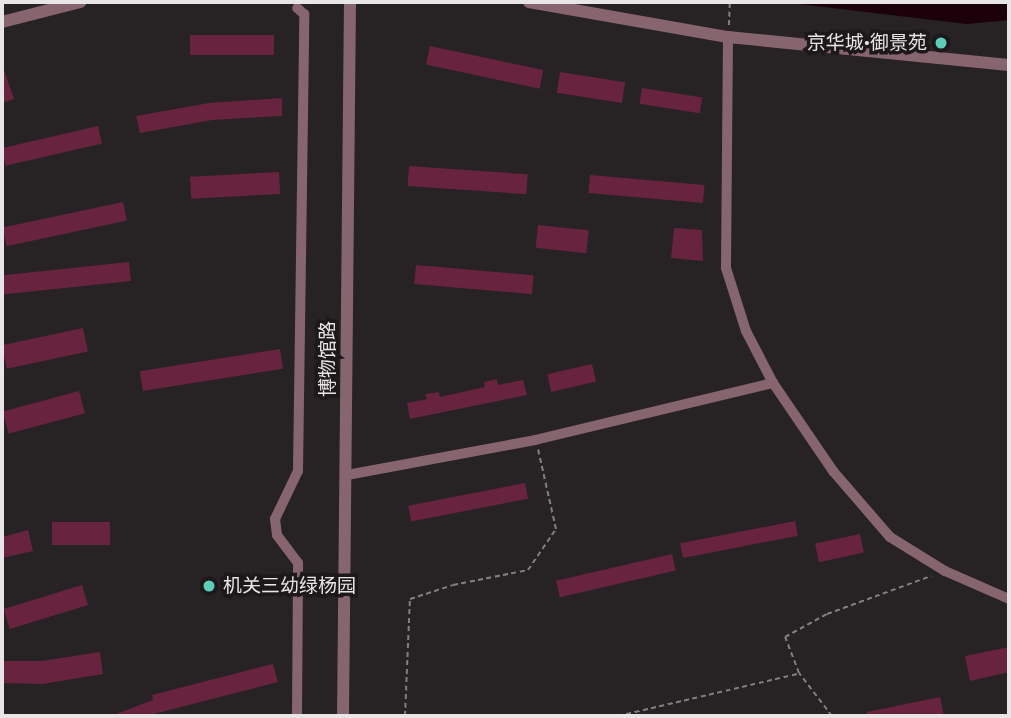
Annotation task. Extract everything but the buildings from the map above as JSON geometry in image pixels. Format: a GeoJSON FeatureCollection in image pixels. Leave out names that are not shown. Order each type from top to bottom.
{"type":"FeatureCollection","features":[{"type":"Feature","properties":{"kind":"street"},"geometry":{"type":"LineString","coordinates":[[2,22],[80,2]]}},
{"type":"Feature","properties":{"kind":"street","name":"博物馆路"},"geometry":{"type":"LineString","coordinates":[[343,716],[350,2]]}},
{"type":"Feature","properties":{"kind":"street"},"geometry":{"type":"LineString","coordinates":[[529,2],[728,37],[1009,65]]}},
{"type":"Feature","properties":{"kind":"street"},"geometry":{"type":"LineString","coordinates":[[297,8],[304,14],[298,471],[275,519],[281,542],[298,563],[297,716]]}},
{"type":"Feature","properties":{"kind":"street"},"geometry":{"type":"LineString","coordinates":[[728,37],[726,268],[746,331],[773,383],[833,471],[890,537],[945,571],[1009,599]]}},
{"type":"Feature","properties":{"kind":"street"},"geometry":{"type":"LineString","coordinates":[[347,475],[535,440],[773,383]]}},
{"type":"Feature","properties":{"kind":"path"},"geometry":{"type":"LineString","coordinates":[[728,37],[730,2]]}},
{"type":"Feature","properties":{"kind":"path"},"geometry":{"type":"LineString","coordinates":[[405,716],[410,599],[453,585],[528,570],[556,529],[535,440]]}},
{"type":"Feature","properties":{"kind":"path"},"geometry":{"type":"LineString","coordinates":[[832,716],[799,673],[785,637],[827,614],[945,571]]}},
{"type":"Feature","properties":{"kind":"path"},"geometry":{"type":"LineString","coordinates":[[618,716],[799,673]]}},
{"type":"Feature","properties":{"kind":"shaded area"},"geometry":{"type":"Polygon","coordinates":[[[782,2],[1009,2],[1009,20],[967,24],[782,2]]]}},
{"type":"Feature","properties":{"kind":"place","name":"京华城·御景苑"},"geometry":{"type":"Point","coordinates":[941,43]}},
{"type":"Feature","properties":{"kind":"place","name":"机关三幼绿杨园"},"geometry":{"type":"Point","coordinates":[209,586]}}]}
